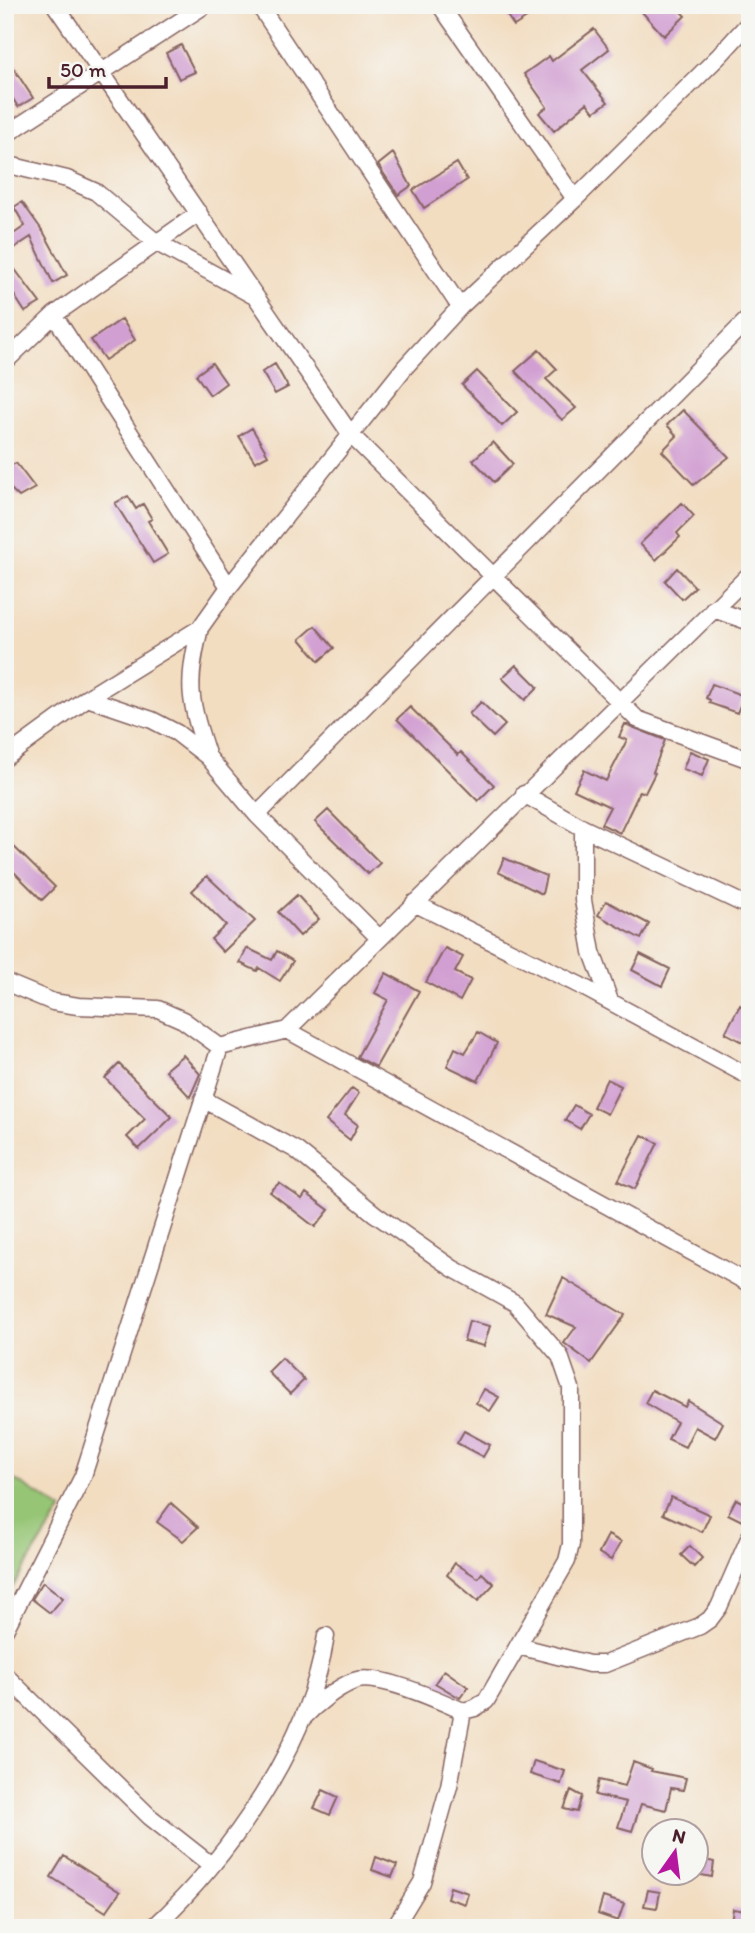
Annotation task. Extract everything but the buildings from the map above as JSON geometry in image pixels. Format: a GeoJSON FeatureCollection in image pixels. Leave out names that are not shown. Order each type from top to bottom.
{"type":"FeatureCollection","features":[{"type":"Feature","properties":{"kind":"street"},"geometry":{"type":"LineString","coordinates":[[55,5],[351,435],[637,719],[750,760]]}},
{"type":"Feature","properties":{"kind":"street"},"geometry":{"type":"LineString","coordinates":[[5,135],[205,5]]}},
{"type":"Feature","properties":{"kind":"street"},"geometry":{"type":"LineString","coordinates":[[259,5],[460,307]]}},
{"type":"Feature","properties":{"kind":"street"},"geometry":{"type":"LineString","coordinates":[[440,5],[575,199]]}},
{"type":"Feature","properties":{"kind":"street"},"geometry":{"type":"LineString","coordinates":[[5,758],[87,698],[200,628],[229,587],[405,367],[460,307],[575,199],[750,22]]}},
{"type":"Feature","properties":{"kind":"street"},"geometry":{"type":"LineString","coordinates":[[5,163],[67,179],[96,192],[157,243],[256,297]]}},
{"type":"Feature","properties":{"kind":"street"},"geometry":{"type":"LineString","coordinates":[[5,362],[54,315],[199,214]]}},
{"type":"Feature","properties":{"kind":"street"},"geometry":{"type":"LineString","coordinates":[[54,315],[229,587]]}},
{"type":"Feature","properties":{"kind":"street"},"geometry":{"type":"LineString","coordinates":[[257,815],[750,317]]}},
{"type":"Feature","properties":{"kind":"street"},"geometry":{"type":"LineString","coordinates":[[220,1047],[286,1030],[750,574]]}},
{"type":"Feature","properties":{"kind":"street"},"geometry":{"type":"LineString","coordinates":[[713,609],[750,622]]}},
{"type":"Feature","properties":{"kind":"street"},"geometry":{"type":"LineString","coordinates":[[200,628],[190,688],[193,710],[208,757]]}},
{"type":"Feature","properties":{"kind":"street"},"geometry":{"type":"LineString","coordinates":[[87,698],[152,720],[177,733],[208,757],[257,815],[379,939]]}},
{"type":"Feature","properties":{"kind":"street"},"geometry":{"type":"LineString","coordinates":[[524,794],[583,828],[750,906]]}},
{"type":"Feature","properties":{"kind":"street"},"geometry":{"type":"LineString","coordinates":[[583,828],[583,900],[592,952],[610,1001]]}},
{"type":"Feature","properties":{"kind":"street"},"geometry":{"type":"LineString","coordinates":[[414,903],[610,1001],[750,1077]]}},
{"type":"Feature","properties":{"kind":"street"},"geometry":{"type":"LineString","coordinates":[[580,986],[592,952]]}},
{"type":"Feature","properties":{"kind":"street"},"geometry":{"type":"LineString","coordinates":[[5,982],[52,1002],[78,1006],[158,1009],[183,1020],[220,1047]]}},
{"type":"Feature","properties":{"kind":"street"},"geometry":{"type":"LineString","coordinates":[[286,1030],[750,1284]]}},
{"type":"Feature","properties":{"kind":"street"},"geometry":{"type":"LineString","coordinates":[[5,1630],[83,1476],[220,1047]]}},
{"type":"Feature","properties":{"kind":"street"},"geometry":{"type":"LineString","coordinates":[[203,1099],[296,1150],[375,1214],[452,1268],[515,1303],[560,1356],[571,1388],[571,1544],[566,1561],[486,1700],[475,1708],[463,1711],[382,1682],[356,1680],[313,1707],[302,1719]]}},
{"type":"Feature","properties":{"kind":"street"},"geometry":{"type":"LineString","coordinates":[[518,1646],[589,1664],[605,1664],[699,1626],[719,1607],[750,1536]]}},
{"type":"Feature","properties":{"kind":"street"},"geometry":{"type":"LineString","coordinates":[[153,1928],[193,1890],[246,1823],[302,1719],[326,1636]]}},
{"type":"Feature","properties":{"kind":"street"},"geometry":{"type":"LineString","coordinates":[[5,1675],[50,1716],[150,1817],[211,1866]]}},
{"type":"Feature","properties":{"kind":"street"},"geometry":{"type":"LineString","coordinates":[[394,1928],[422,1882],[433,1848],[456,1756],[463,1711]]}},
{"type":"Feature","properties":{"kind":"green space"},"geometry":{"type":"Polygon","coordinates":[[[5,1474],[62,1509],[5,1599],[5,1474]]]}}]}
